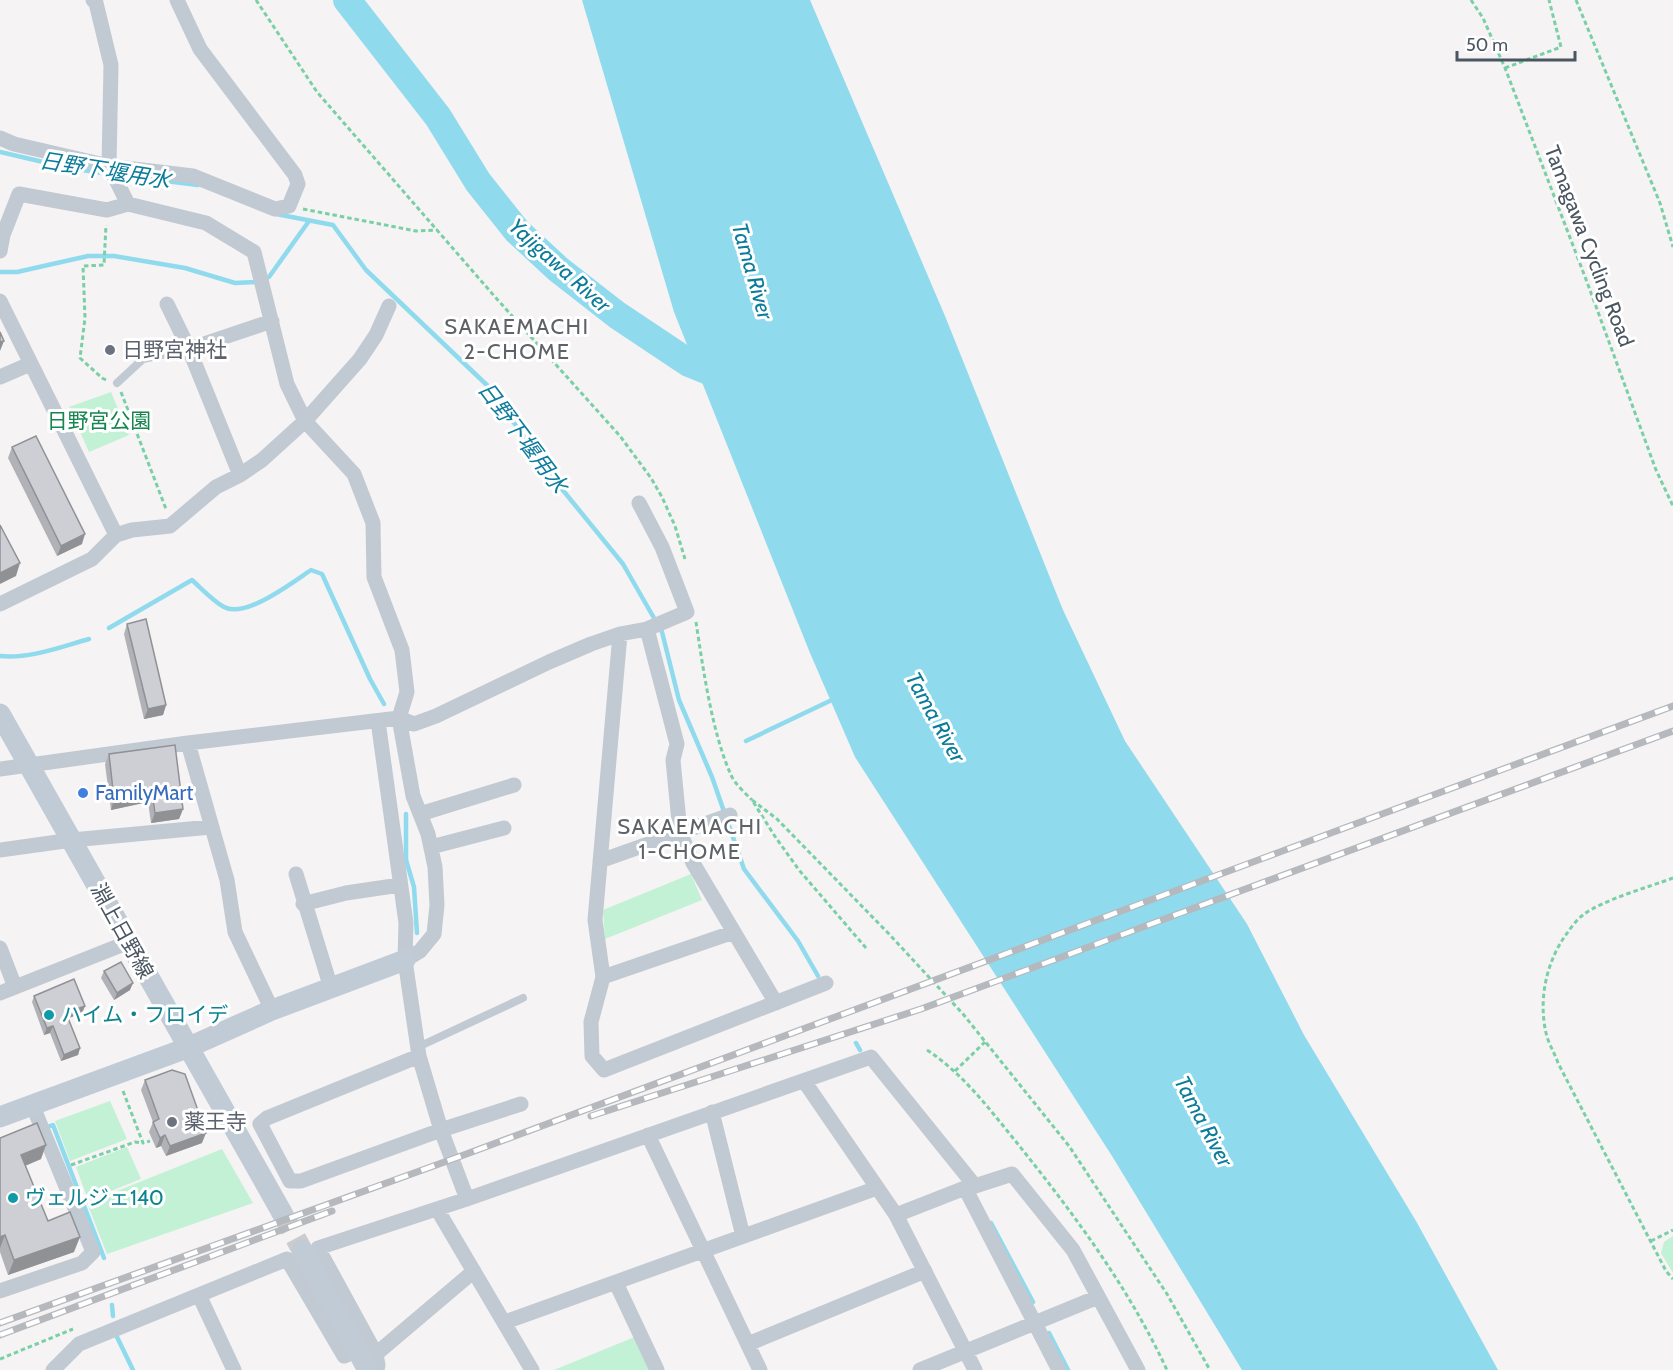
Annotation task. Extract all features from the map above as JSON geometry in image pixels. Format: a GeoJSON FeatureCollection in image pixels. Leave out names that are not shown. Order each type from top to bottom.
{"type":"FeatureCollection","features":[{"type":"Feature","properties":{"kind":"main road","name":"淵上日野線"},"geometry":{"type":"LineString","coordinates":[[0,714],[281,1211]]}},
{"type":"Feature","properties":{"kind":"main road"},"geometry":{"type":"LineString","coordinates":[[0,1117],[39,1121],[187,1048],[272,1010],[405,960]]}},
{"type":"Feature","properties":{"kind":"main road"},"geometry":{"type":"LineString","coordinates":[[302,1250],[367,1363]]}},
{"type":"Feature","properties":{"kind":"street"},"geometry":{"type":"LineString","coordinates":[[93,0],[96,3],[111,65],[110,167],[126,201]]}},
{"type":"Feature","properties":{"kind":"street"},"geometry":{"type":"LineString","coordinates":[[0,138],[14,144],[110,167],[193,176],[275,209],[289,206],[298,184],[295,175],[200,49],[177,0]]}},
{"type":"Feature","properties":{"kind":"street"},"geometry":{"type":"LineString","coordinates":[[0,251],[2,235],[19,194],[107,210],[126,201],[206,223],[254,252],[287,384],[305,421],[354,474],[373,523],[374,577],[402,650],[407,692],[399,718],[413,796],[435,867],[436,895],[434,934],[420,951],[405,960]]}},
{"type":"Feature","properties":{"kind":"street"},"geometry":{"type":"LineString","coordinates":[[0,301],[116,535]]}},
{"type":"Feature","properties":{"kind":"street"},"geometry":{"type":"LineString","coordinates":[[167,303],[189,348],[240,475]]}},
{"type":"Feature","properties":{"kind":"street"},"geometry":{"type":"LineString","coordinates":[[0,604],[92,559],[116,535],[132,530],[170,525],[216,487],[262,460],[305,421],[360,359],[376,336],[389,306]]}},
{"type":"Feature","properties":{"kind":"street"},"geometry":{"type":"LineString","coordinates":[[189,348],[272,321]]}},
{"type":"Feature","properties":{"kind":"street"},"geometry":{"type":"LineString","coordinates":[[0,377],[30,364]]}},
{"type":"Feature","properties":{"kind":"street"},"geometry":{"type":"LineString","coordinates":[[0,769],[188,743],[399,718],[414,724],[436,716],[549,662],[620,634],[655,626],[687,612],[662,547],[639,503]]}},
{"type":"Feature","properties":{"kind":"street"},"geometry":{"type":"LineString","coordinates":[[655,626],[677,744],[673,760],[680,832],[693,863],[776,1003]]}},
{"type":"Feature","properties":{"kind":"street"},"geometry":{"type":"LineString","coordinates":[[620,634],[595,920],[603,977],[591,1022],[592,1056],[604,1070],[826,983]]}},
{"type":"Feature","properties":{"kind":"street"},"geometry":{"type":"LineString","coordinates":[[378,721],[406,923],[405,960],[419,1052],[441,1130],[467,1199]]}},
{"type":"Feature","properties":{"kind":"street"},"geometry":{"type":"LineString","coordinates":[[188,743],[227,880],[235,932],[272,1010]]}},
{"type":"Feature","properties":{"kind":"street"},"geometry":{"type":"LineString","coordinates":[[420,814],[514,785]]}},
{"type":"Feature","properties":{"kind":"street"},"geometry":{"type":"LineString","coordinates":[[600,861],[724,816]]}},
{"type":"Feature","properties":{"kind":"street"},"geometry":{"type":"LineString","coordinates":[[0,850],[72,840],[211,827]]}},
{"type":"Feature","properties":{"kind":"street"},"geometry":{"type":"LineString","coordinates":[[430,847],[504,828]]}},
{"type":"Feature","properties":{"kind":"street"},"geometry":{"type":"LineString","coordinates":[[296,874],[303,904],[331,988]]}},
{"type":"Feature","properties":{"kind":"street"},"geometry":{"type":"LineString","coordinates":[[303,904],[346,893],[400,885]]}},
{"type":"Feature","properties":{"kind":"street"},"geometry":{"type":"LineString","coordinates":[[603,977],[734,932]]}},
{"type":"Feature","properties":{"kind":"street"},"geometry":{"type":"LineString","coordinates":[[0,948],[7,990],[129,942]]}},
{"type":"Feature","properties":{"kind":"street"},"geometry":{"type":"LineString","coordinates":[[419,1052],[267,1118],[260,1124],[290,1181],[301,1181],[441,1130],[521,1104]]}},
{"type":"Feature","properties":{"kind":"street"},"geometry":{"type":"LineString","coordinates":[[367,1363],[318,1248],[467,1199],[871,1057],[970,1187],[1059,1370]]}},
{"type":"Feature","properties":{"kind":"street"},"geometry":{"type":"LineString","coordinates":[[804,1081],[896,1215],[975,1370]]}},
{"type":"Feature","properties":{"kind":"street"},"geometry":{"type":"LineString","coordinates":[[712,1112],[743,1236]]}},
{"type":"Feature","properties":{"kind":"street"},"geometry":{"type":"LineString","coordinates":[[0,1291],[82,1263],[93,1252],[39,1121]]}},
{"type":"Feature","properties":{"kind":"street"},"geometry":{"type":"LineString","coordinates":[[648,1135],[760,1370]]}},
{"type":"Feature","properties":{"kind":"street"},"geometry":{"type":"LineString","coordinates":[[896,1215],[1012,1174],[1073,1250],[1138,1370]]}},
{"type":"Feature","properties":{"kind":"street"},"geometry":{"type":"LineString","coordinates":[[505,1322],[877,1188]]}},
{"type":"Feature","properties":{"kind":"street"},"geometry":{"type":"LineString","coordinates":[[437,1209],[532,1370]]}},
{"type":"Feature","properties":{"kind":"street"},"geometry":{"type":"LineString","coordinates":[[53,1370],[79,1344],[287,1259],[344,1356],[367,1363]]}},
{"type":"Feature","properties":{"kind":"street"},"geometry":{"type":"LineString","coordinates":[[367,1363],[474,1271]]}},
{"type":"Feature","properties":{"kind":"street"},"geometry":{"type":"LineString","coordinates":[[748,1344],[925,1271]]}},
{"type":"Feature","properties":{"kind":"street"},"geometry":{"type":"LineString","coordinates":[[616,1283],[657,1370]]}},
{"type":"Feature","properties":{"kind":"street"},"geometry":{"type":"LineString","coordinates":[[199,1295],[234,1370]]}},
{"type":"Feature","properties":{"kind":"street"},"geometry":{"type":"LineString","coordinates":[[920,1370],[1098,1297]]}},
{"type":"Feature","properties":{"kind":"lane"},"geometry":{"type":"LineString","coordinates":[[117,383],[143,358],[189,348]]}},
{"type":"Feature","properties":{"kind":"lane"},"geometry":{"type":"LineString","coordinates":[[419,1052],[523,998]]}},
{"type":"Feature","properties":{"kind":"path"},"geometry":{"type":"LineString","coordinates":[[256,0],[317,92],[620,436],[662,497],[675,526],[685,561]]}},
{"type":"Feature","properties":{"kind":"path","name":"Tamagawa Cycling Road"},"geometry":{"type":"LineString","coordinates":[[1471,0],[1483,18],[1505,68],[1656,470],[1673,506]]}},
{"type":"Feature","properties":{"kind":"path"},"geometry":{"type":"LineString","coordinates":[[1505,68],[1561,47],[1549,0]]}},
{"type":"Feature","properties":{"kind":"path"},"geometry":{"type":"LineString","coordinates":[[1576,0],[1660,203],[1673,247]]}},
{"type":"Feature","properties":{"kind":"path"},"geometry":{"type":"LineString","coordinates":[[289,206],[416,231],[437,230]]}},
{"type":"Feature","properties":{"kind":"path"},"geometry":{"type":"LineString","coordinates":[[107,210],[104,265],[83,266],[85,318],[80,358],[102,378],[117,383],[170,525]]}},
{"type":"Feature","properties":{"kind":"path"},"geometry":{"type":"LineString","coordinates":[[695,615],[704,669],[722,748],[732,777],[752,800],[799,870],[866,948]]}},
{"type":"Feature","properties":{"kind":"path"},"geometry":{"type":"LineString","coordinates":[[752,800],[777,819],[963,1014],[1070,1146],[1160,1284],[1210,1370]]}},
{"type":"Feature","properties":{"kind":"path"},"geometry":{"type":"LineString","coordinates":[[1673,878],[1599,906],[1582,915],[1558,946],[1550,964],[1544,987],[1542,1009],[1547,1038],[1558,1063],[1666,1271],[1673,1279]]}},
{"type":"Feature","properties":{"kind":"path"},"geometry":{"type":"LineString","coordinates":[[955,1071],[985,1042]]}},
{"type":"Feature","properties":{"kind":"path"},"geometry":{"type":"LineString","coordinates":[[927,1050],[955,1071],[1034,1164],[1089,1238],[1140,1317],[1167,1370]]}},
{"type":"Feature","properties":{"kind":"path"},"geometry":{"type":"LineString","coordinates":[[122,1090],[143,1143]]}},
{"type":"Feature","properties":{"kind":"path"},"geometry":{"type":"LineString","coordinates":[[70,1165],[135,1142],[150,1141]]}},
{"type":"Feature","properties":{"kind":"path"},"geometry":{"type":"LineString","coordinates":[[1651,1241],[1673,1230]]}},
{"type":"Feature","properties":{"kind":"path"},"geometry":{"type":"LineString","coordinates":[[0,1359],[72,1329],[89,1340]]}},
{"type":"Feature","properties":{"kind":"green space","name":"日野宮公園"},"geometry":{"type":"Polygon","coordinates":[[[111,392],[129,435],[89,452],[69,407],[111,392]]]}},
{"type":"Feature","properties":{"kind":"green space"},"geometry":{"type":"Polygon","coordinates":[[[691,874],[702,900],[605,939],[603,910],[691,874]]]}},
{"type":"Feature","properties":{"kind":"green space"},"geometry":{"type":"Polygon","coordinates":[[[110,1101],[127,1139],[70,1161],[55,1121],[110,1101]]]}},
{"type":"Feature","properties":{"kind":"green space"},"geometry":{"type":"Polygon","coordinates":[[[127,1147],[141,1179],[88,1200],[76,1167],[127,1147]]]}},
{"type":"Feature","properties":{"kind":"green space"},"geometry":{"type":"Polygon","coordinates":[[[222,1149],[253,1203],[107,1254],[87,1203],[222,1149]]]}},
{"type":"Feature","properties":{"kind":"green space"},"geometry":{"type":"Polygon","coordinates":[[[1673,1236],[1673,1273],[1661,1253],[1664,1242],[1673,1236]]]}},
{"type":"Feature","properties":{"kind":"green space"},"geometry":{"type":"Polygon","coordinates":[[[637,1336],[653,1370],[554,1370],[637,1336]]]}},
{"type":"Feature","properties":{"kind":"water","name":"Tama River"},"geometry":{"type":"Polygon","coordinates":[[[582,0],[810,0],[945,316],[1063,610],[1125,741],[1247,924],[1304,1035],[1416,1221],[1498,1370],[1242,1370],[1112,1156],[855,757],[810,653],[674,312],[582,0]]]}},
{"type":"Feature","properties":{"kind":"building"},"geometry":{"type":"Polygon","coordinates":[[[36,436],[85,534],[61,546],[12,447],[36,436]]]}},
{"type":"Feature","properties":{"kind":"building"},"geometry":{"type":"Polygon","coordinates":[[[0,525],[20,563],[0,573],[0,525]]]}},
{"type":"Feature","properties":{"kind":"building"},"geometry":{"type":"Polygon","coordinates":[[[146,619],[166,705],[148,709],[127,624],[146,619]]]}},
{"type":"Feature","properties":{"kind":"building"},"geometry":{"type":"Polygon","coordinates":[[[175,745],[183,809],[155,813],[152,792],[114,799],[109,754],[175,745]]]}},
{"type":"Feature","properties":{"kind":"building"},"geometry":{"type":"Polygon","coordinates":[[[121,962],[133,983],[117,993],[104,971],[121,962]]]}},
{"type":"Feature","properties":{"kind":"building"},"geometry":{"type":"Polygon","coordinates":[[[74,979],[85,1006],[66,1013],[80,1048],[64,1055],[53,1026],[47,1028],[34,996],[74,979]]]}},
{"type":"Feature","properties":{"kind":"building"},"geometry":{"type":"Polygon","coordinates":[[[172,1070],[185,1074],[206,1133],[170,1146],[165,1135],[160,1138],[153,1122],[159,1119],[145,1080],[172,1070]]]}},
{"type":"Feature","properties":{"kind":"building"},"geometry":{"type":"Polygon","coordinates":[[[37,1123],[46,1145],[21,1155],[48,1221],[70,1212],[80,1237],[14,1260],[5,1235],[0,1237],[0,1138],[37,1123]]]}},
{"type":"Feature","properties":{"kind":"waterway","name":"Yajigawa River"},"geometry":{"type":"LineString","coordinates":[[347,0],[438,117],[478,182],[517,231],[558,269],[617,315],[689,363],[731,380]]}},
{"type":"Feature","properties":{"kind":"waterway","name":"日野下堰用水"},"geometry":{"type":"LineString","coordinates":[[0,152],[69,168],[109,174]]}},
{"type":"Feature","properties":{"kind":"waterway","name":"日野下堰用水"},"geometry":{"type":"LineString","coordinates":[[117,175],[198,185]]}},
{"type":"Feature","properties":{"kind":"waterway","name":"日野下堰用水"},"geometry":{"type":"LineString","coordinates":[[276,214],[333,225],[366,270],[491,389],[544,467],[623,564],[662,632],[679,700],[712,777],[744,869],[798,941],[818,976]]}},
{"type":"Feature","properties":{"kind":"waterway"},"geometry":{"type":"LineString","coordinates":[[0,272],[17,272],[88,256],[114,256],[185,268],[235,283],[255,282],[269,277],[309,221]]}},
{"type":"Feature","properties":{"kind":"waterway"},"geometry":{"type":"LineString","coordinates":[[109,628],[192,580],[224,607],[233,609],[244,608],[269,598],[311,570],[322,574],[370,679],[384,704]]}},
{"type":"Feature","properties":{"kind":"waterway"},"geometry":{"type":"LineString","coordinates":[[0,656],[34,654],[89,639]]}},
{"type":"Feature","properties":{"kind":"waterway","name":"日野下堰用水"},"geometry":{"type":"LineString","coordinates":[[746,741],[836,698]]}},
{"type":"Feature","properties":{"kind":"waterway"},"geometry":{"type":"LineString","coordinates":[[406,814],[406,860],[414,887],[417,933]]}},
{"type":"Feature","properties":{"kind":"waterway"},"geometry":{"type":"LineString","coordinates":[[856,1043],[860,1050]]}},
{"type":"Feature","properties":{"kind":"waterway"},"geometry":{"type":"LineString","coordinates":[[45,1128],[53,1125],[104,1258]]}},
{"type":"Feature","properties":{"kind":"waterway"},"geometry":{"type":"LineString","coordinates":[[991,1223],[1033,1302]]}},
{"type":"Feature","properties":{"kind":"waterway"},"geometry":{"type":"LineString","coordinates":[[112,1305],[113,1316]]}},
{"type":"Feature","properties":{"kind":"waterway"},"geometry":{"type":"LineString","coordinates":[[1049,1333],[1068,1370]]}},
{"type":"Feature","properties":{"kind":"waterway"},"geometry":{"type":"LineString","coordinates":[[117,1337],[133,1370]]}},
{"type":"Feature","properties":{"kind":"tunnel"},"geometry":{"type":"LineString","coordinates":[[281,1211],[302,1250]]}},
{"type":"Feature","properties":{"kind":"railway"},"geometry":{"type":"LineString","coordinates":[[0,1323],[461,1156],[1673,706]]}},
{"type":"Feature","properties":{"kind":"railway"},"geometry":{"type":"LineString","coordinates":[[591,1116],[921,1009],[1673,731]]}},
{"type":"Feature","properties":{"kind":"railway"},"geometry":{"type":"LineString","coordinates":[[0,1335],[332,1211]]}},
{"type":"Feature","properties":{"kind":"place","name":"日野宮神社"},"geometry":{"type":"Point","coordinates":[110,350]}},
{"type":"Feature","properties":{"kind":"place","name":"FamilyMart"},"geometry":{"type":"Point","coordinates":[83,793]}},
{"type":"Feature","properties":{"kind":"place","name":"ハイム・フロイデ"},"geometry":{"type":"Point","coordinates":[49,1015]}},
{"type":"Feature","properties":{"kind":"place","name":"薬王寺"},"geometry":{"type":"Point","coordinates":[172,1122]}},
{"type":"Feature","properties":{"kind":"place","name":"ヴェルジェ140"},"geometry":{"type":"Point","coordinates":[13,1198]}},
{"type":"Feature","properties":{"kind":"district","name":"SAKAEMACHI 2-CHOME"},"geometry":{"type":"Point","coordinates":[517,338]}},
{"type":"Feature","properties":{"kind":"district","name":"SAKAEMACHI 1-CHOME"},"geometry":{"type":"Point","coordinates":[690,838]}}]}
